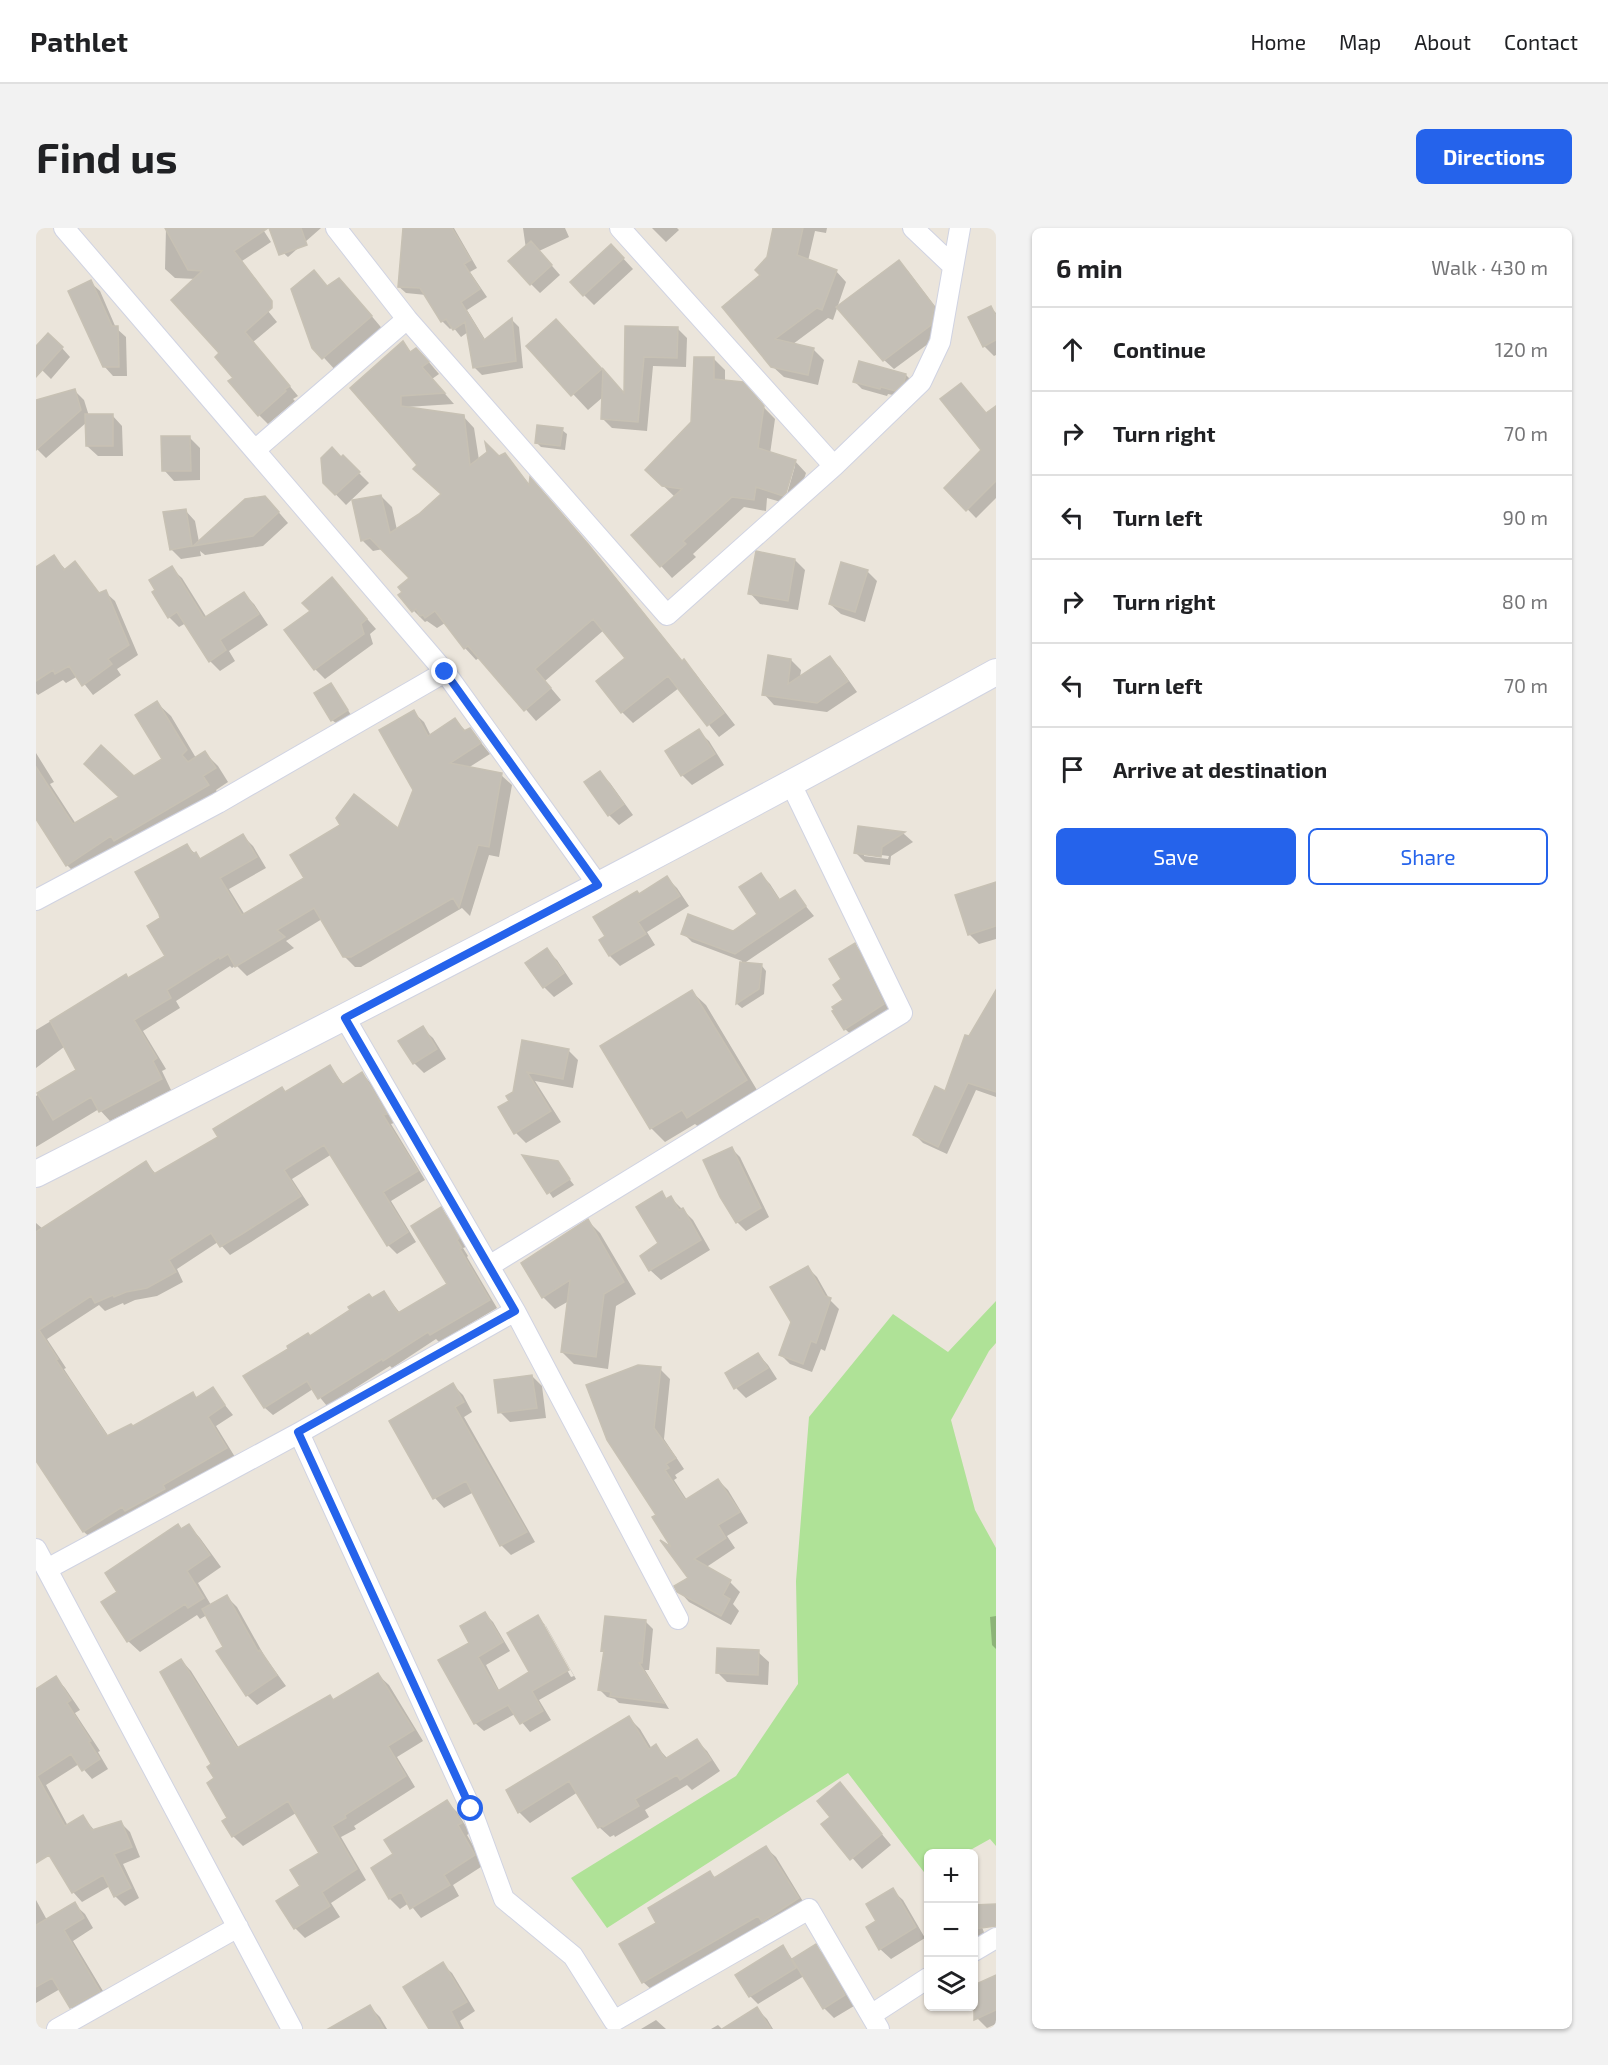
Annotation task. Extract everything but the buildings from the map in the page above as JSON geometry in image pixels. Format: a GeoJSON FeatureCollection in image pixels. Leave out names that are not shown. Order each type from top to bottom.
{"type":"FeatureCollection","features":[{"type":"Feature","properties":{"kind":"street"},"geometry":{"type":"LineString","coordinates":[[64,228],[445,672],[598,885]]}},
{"type":"Feature","properties":{"kind":"street"},"geometry":{"type":"LineString","coordinates":[[336,228],[407,319],[667,615],[834,466],[921,382],[940,342],[960,228]]}},
{"type":"Feature","properties":{"kind":"street"},"geometry":{"type":"LineString","coordinates":[[620,228],[834,466]]}},
{"type":"Feature","properties":{"kind":"street"},"geometry":{"type":"LineString","coordinates":[[913,228],[953,266]]}},
{"type":"Feature","properties":{"kind":"street"},"geometry":{"type":"LineString","coordinates":[[255,450],[407,319]]}},
{"type":"Feature","properties":{"kind":"street"},"geometry":{"type":"LineString","coordinates":[[36,900],[218,802],[445,672]]}},
{"type":"Feature","properties":{"kind":"street"},"geometry":{"type":"LineString","coordinates":[[36,1174],[345,1018],[791,784],[996,672]]}},
{"type":"Feature","properties":{"kind":"street"},"geometry":{"type":"LineString","coordinates":[[489,1266],[902,1013],[791,784]]}},
{"type":"Feature","properties":{"kind":"street"},"geometry":{"type":"LineString","coordinates":[[345,1018],[515,1311],[678,1619]]}},
{"type":"Feature","properties":{"kind":"street"},"geometry":{"type":"LineString","coordinates":[[47,1569],[515,1311]]}},
{"type":"Feature","properties":{"kind":"street"},"geometry":{"type":"LineString","coordinates":[[298,1432],[471,1809],[504,1899],[573,1956],[614,2021],[809,1909],[875,2022],[924,1981]]}},
{"type":"Feature","properties":{"kind":"street"},"geometry":{"type":"LineString","coordinates":[[36,1549],[292,2029]]}},
{"type":"Feature","properties":{"kind":"street"},"geometry":{"type":"LineString","coordinates":[[57,2029],[238,1927]]}},
{"type":"Feature","properties":{"kind":"street"},"geometry":{"type":"LineString","coordinates":[[978,1949],[996,1938]]}},
{"type":"Feature","properties":{"kind":"green space"},"geometry":{"type":"Polygon","coordinates":[[[996,1301],[996,1343],[989,1351],[951,1420],[975,1510],[996,1548],[996,1846],[990,1839],[972,1849],[924,1849],[924,1872],[848,1773],[607,1928],[571,1878],[736,1776],[798,1684],[796,1581],[809,1417],[893,1314],[948,1352],[996,1301]]]}},
{"type":"Feature","properties":{"kind":"route"},"geometry":{"type":"LineString","coordinates":[[445,672],[598,885],[345,1018],[515,1311],[298,1432],[471,1809]]}}]}
